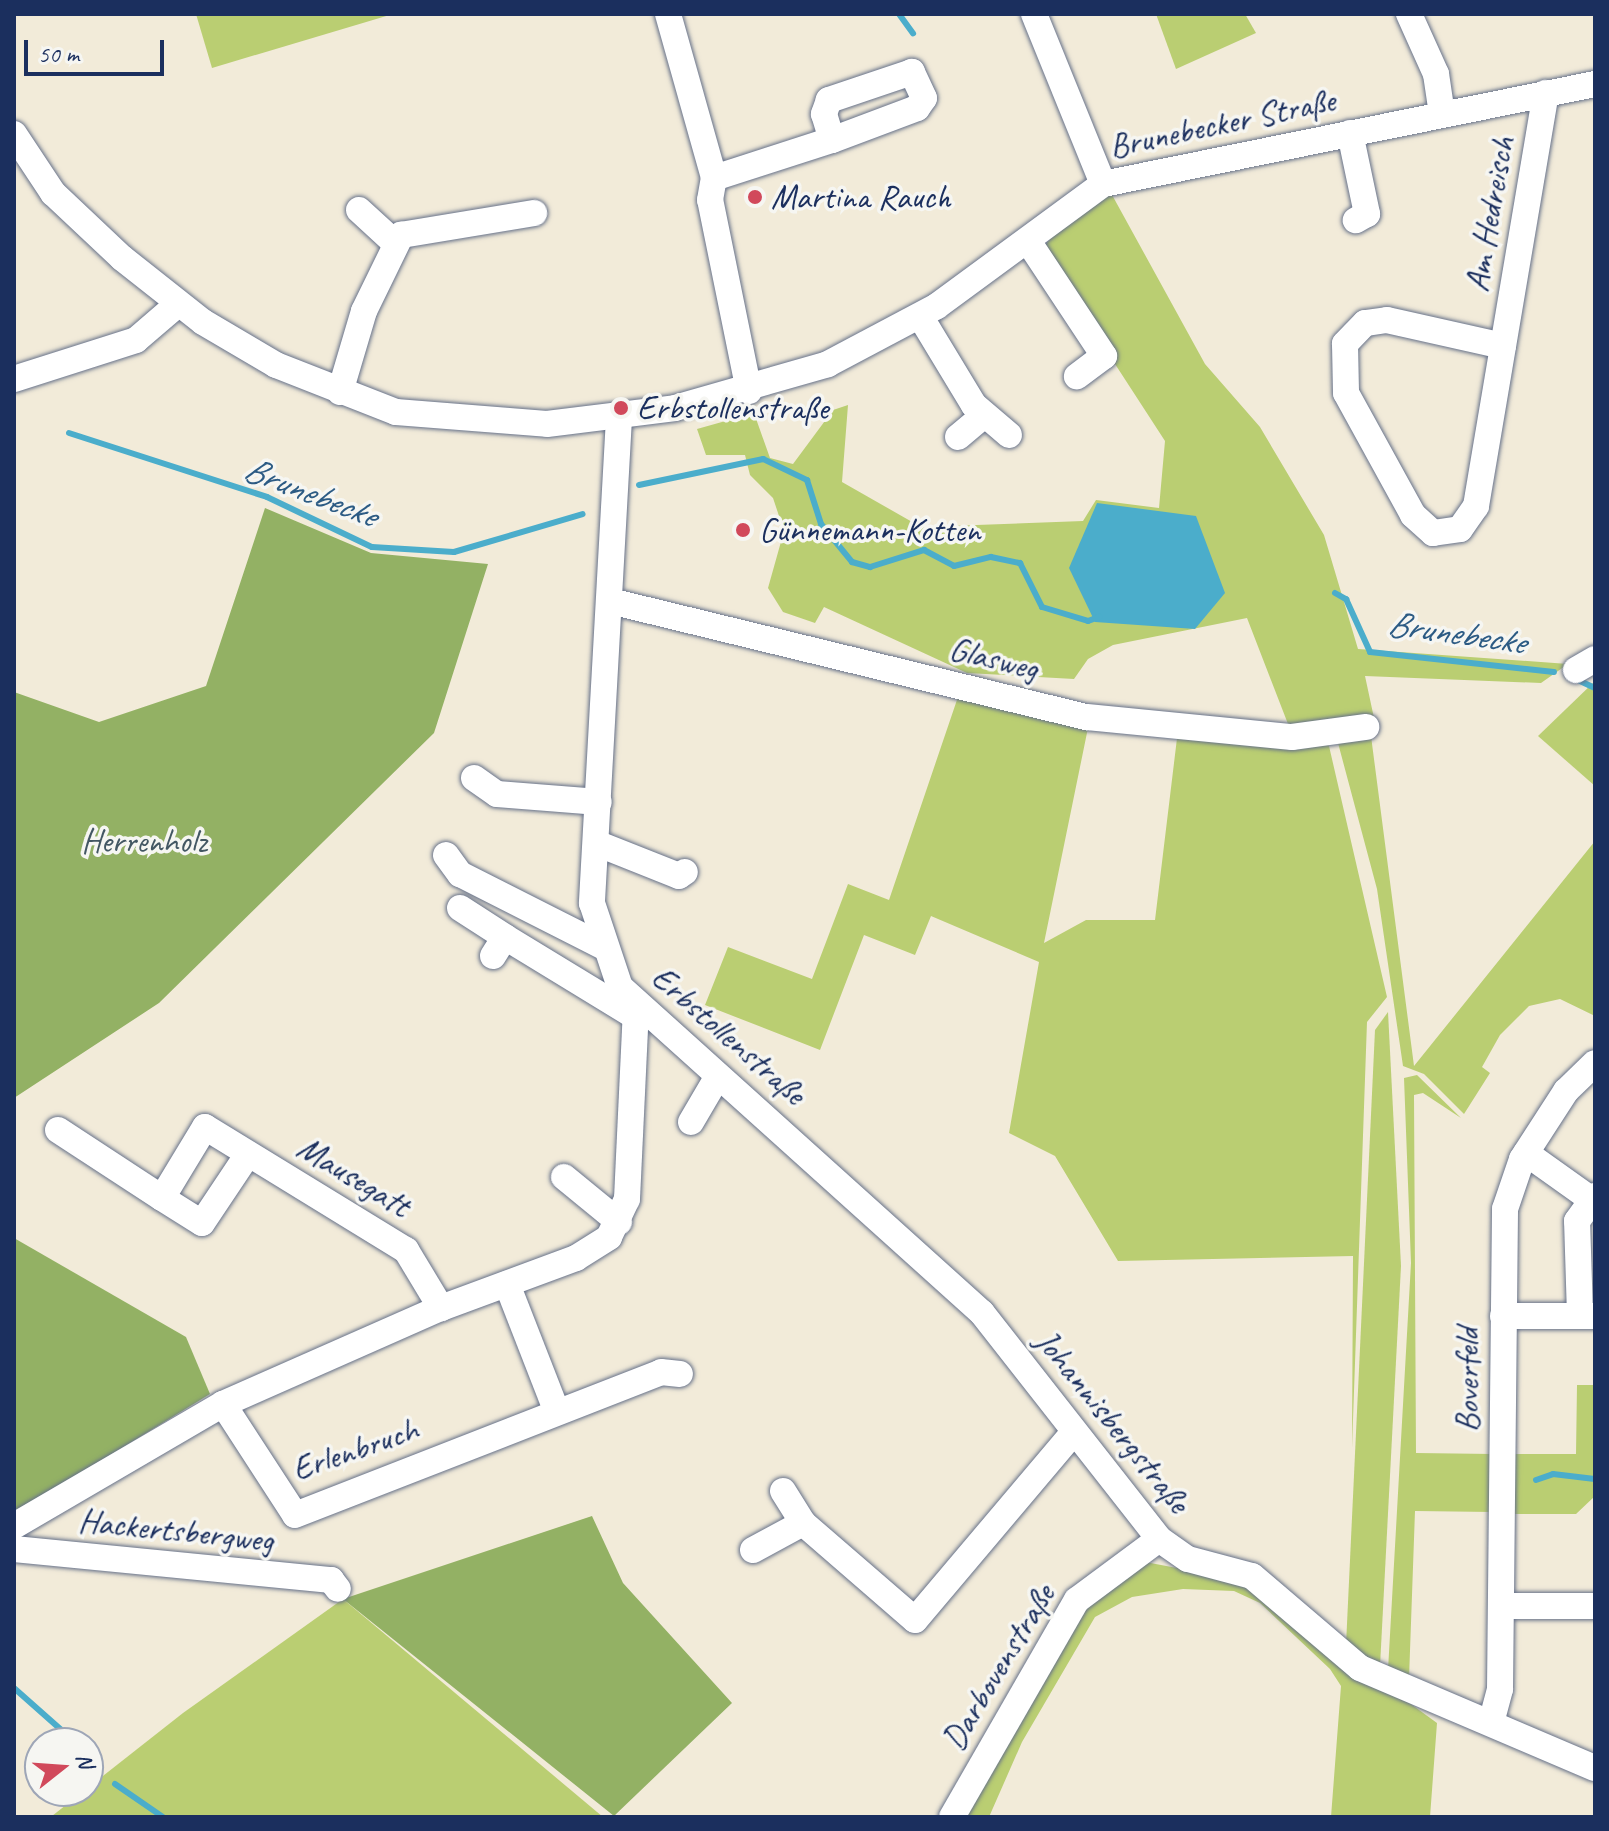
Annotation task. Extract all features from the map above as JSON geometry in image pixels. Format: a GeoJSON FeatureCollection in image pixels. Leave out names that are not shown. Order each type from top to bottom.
{"type":"FeatureCollection","features":[{"type":"Feature","properties":{"kind":"street"},"geometry":{"type":"LineString","coordinates":[[668,14],[714,178],[710,200],[749,391]]}},
{"type":"Feature","properties":{"kind":"street"},"geometry":{"type":"LineString","coordinates":[[1034,14],[1103,184]]}},
{"type":"Feature","properties":{"kind":"street"},"geometry":{"type":"LineString","coordinates":[[1409,14],[1436,74],[1442,114]]}},
{"type":"Feature","properties":{"kind":"street","name":"Brunebecker Straße"},"geometry":{"type":"LineString","coordinates":[[14,134],[53,193],[178,304],[276,365],[396,412],[454,421],[619,418],[749,391],[828,364],[920,316],[1103,184],[1595,84]]}},
{"type":"Feature","properties":{"kind":"street","name":"Am Hedreisch"},"geometry":{"type":"LineString","coordinates":[[1503,346],[1387,320],[1365,323],[1345,344],[1346,393],[1413,515],[1433,533],[1460,529],[1476,506],[1546,93]]}},
{"type":"Feature","properties":{"kind":"street"},"geometry":{"type":"LineString","coordinates":[[1350,133],[1367,214],[1356,220]]}},
{"type":"Feature","properties":{"kind":"street"},"geometry":{"type":"LineString","coordinates":[[714,178],[832,140]]}},
{"type":"Feature","properties":{"kind":"street"},"geometry":{"type":"LineString","coordinates":[[359,210],[395,243]]}},
{"type":"Feature","properties":{"kind":"street"},"geometry":{"type":"LineString","coordinates":[[340,392],[395,243],[410,230],[534,213]]}},
{"type":"Feature","properties":{"kind":"street"},"geometry":{"type":"LineString","coordinates":[[1028,241],[1104,356],[1077,376]]}},
{"type":"Feature","properties":{"kind":"street"},"geometry":{"type":"LineString","coordinates":[[14,379],[136,340],[178,304]]}},
{"type":"Feature","properties":{"kind":"street"},"geometry":{"type":"LineString","coordinates":[[920,316],[984,415],[1009,435]]}},
{"type":"Feature","properties":{"kind":"street"},"geometry":{"type":"LineString","coordinates":[[958,437],[984,415]]}},
{"type":"Feature","properties":{"kind":"street","name":"Erbstollenstraße"},"geometry":{"type":"LineString","coordinates":[[619,418],[592,903],[602,946],[636,1012],[718,1076],[966,1298]]}},
{"type":"Feature","properties":{"kind":"street","name":"Glasweg"},"geometry":{"type":"LineString","coordinates":[[610,601],[1087,717],[1292,737],[1366,727]]}},
{"type":"Feature","properties":{"kind":"street"},"geometry":{"type":"LineString","coordinates":[[474,778],[497,794],[599,802]]}},
{"type":"Feature","properties":{"kind":"street"},"geometry":{"type":"LineString","coordinates":[[596,843],[685,872]]}},
{"type":"Feature","properties":{"kind":"street"},"geometry":{"type":"LineString","coordinates":[[446,855],[460,874],[602,946]]}},
{"type":"Feature","properties":{"kind":"street"},"geometry":{"type":"LineString","coordinates":[[14,1526],[223,1404],[441,1308],[592,1249],[619,1222],[627,1199],[636,1012],[499,946],[460,908]]}},
{"type":"Feature","properties":{"kind":"street","name":"Boverfeld"},"geometry":{"type":"LineString","coordinates":[[1491,1723],[1500,1689],[1505,1209],[1526,1153],[1566,1091],[1595,1063]]}},
{"type":"Feature","properties":{"kind":"street"},"geometry":{"type":"LineString","coordinates":[[691,1122],[718,1076]]}},
{"type":"Feature","properties":{"kind":"street","name":"Mausegatt"},"geometry":{"type":"LineString","coordinates":[[162,1198],[205,1127],[406,1250],[441,1308]]}},
{"type":"Feature","properties":{"kind":"street","name":"Mausegatt"},"geometry":{"type":"LineString","coordinates":[[58,1130],[202,1223],[248,1154]]}},
{"type":"Feature","properties":{"kind":"street"},"geometry":{"type":"LineString","coordinates":[[1503,1316],[1587,1316],[1577,1221],[1594,1198],[1526,1153]]}},
{"type":"Feature","properties":{"kind":"street"},"geometry":{"type":"LineString","coordinates":[[564,1177],[619,1222]]}},
{"type":"Feature","properties":{"kind":"street"},"geometry":{"type":"LineString","coordinates":[[507,1284],[557,1412]]}},
{"type":"Feature","properties":{"kind":"street","name":"Johannisbergstraße"},"geometry":{"type":"LineString","coordinates":[[966,1298],[1159,1539],[1188,1559],[1252,1576],[1360,1668],[1595,1768]]}},
{"type":"Feature","properties":{"kind":"street","name":"Erlenbruch"},"geometry":{"type":"LineString","coordinates":[[223,1404],[295,1515],[661,1372],[680,1374]]}},
{"type":"Feature","properties":{"kind":"street"},"geometry":{"type":"LineString","coordinates":[[783,1491],[803,1523],[915,1620],[1073,1433]]}},
{"type":"Feature","properties":{"kind":"street"},"geometry":{"type":"LineString","coordinates":[[753,1550],[803,1523]]}},
{"type":"Feature","properties":{"kind":"street","name":"Darbovenstraße"},"geometry":{"type":"LineString","coordinates":[[952,1817],[1077,1600],[1159,1539]]}},
{"type":"Feature","properties":{"kind":"street","name":"Hackertsbergweg"},"geometry":{"type":"LineString","coordinates":[[14,1549],[334,1585]]}},
{"type":"Feature","properties":{"kind":"street"},"geometry":{"type":"LineString","coordinates":[[1502,1606],[1595,1606]]}},
{"type":"Feature","properties":{"kind":"green space"},"geometry":{"type":"Polygon","coordinates":[[[196,14],[393,14],[212,68],[196,14]]]}},
{"type":"Feature","properties":{"kind":"green space"},"geometry":{"type":"Polygon","coordinates":[[[1156,14],[1245,14],[1256,33],[1176,69],[1156,14]]]}},
{"type":"Feature","properties":{"kind":"green space"},"geometry":{"type":"Polygon","coordinates":[[[1111,193],[1205,364],[1260,427],[1324,535],[1358,649],[1568,664],[1541,683],[1365,676],[1374,718],[1323,730],[1288,724],[1247,618],[1113,645],[1088,659],[1074,679],[967,673],[824,607],[815,623],[783,612],[768,588],[784,531],[773,498],[750,475],[745,455],[706,455],[697,429],[754,413],[770,458],[793,464],[833,410],[848,405],[842,482],[921,527],[1083,521],[1096,500],[1159,508],[1165,441],[1041,250],[1061,226],[1111,193]]]}},
{"type":"Feature","properties":{"kind":"green space","name":"Herrenholz"},"geometry":{"type":"Polygon","coordinates":[[[265,508],[371,553],[488,564],[434,733],[159,1003],[14,1098],[14,692],[99,722],[206,686],[265,508]]]}},
{"type":"Feature","properties":{"kind":"green space"},"geometry":{"type":"Polygon","coordinates":[[[1595,683],[1595,786],[1538,736],[1595,683]]]}},
{"type":"Feature","properties":{"kind":"green space"},"geometry":{"type":"Polygon","coordinates":[[[960,691],[1089,723],[1044,943],[1086,920],[1155,920],[1178,730],[1325,739],[1329,746],[1387,997],[1367,1022],[1352,1448],[1353,1256],[1118,1261],[1055,1156],[1009,1133],[1039,962],[931,916],[915,955],[864,935],[820,1050],[705,1005],[728,947],[812,979],[848,884],[889,900],[960,691]]]}},
{"type":"Feature","properties":{"kind":"green space"},"geometry":{"type":"Polygon","coordinates":[[[1371,736],[1414,1066],[1595,841],[1595,1016],[1560,999],[1529,1006],[1500,1035],[1482,1067],[1490,1073],[1464,1114],[1424,1074],[1403,1066],[1377,889],[1338,743],[1371,736]]]}},
{"type":"Feature","properties":{"kind":"green space"},"geometry":{"type":"Polygon","coordinates":[[[1388,1012],[1401,1266],[1380,1666],[1346,1645],[1375,1030],[1388,1012]]]}},
{"type":"Feature","properties":{"kind":"green space"},"geometry":{"type":"Polygon","coordinates":[[[1417,1075],[1461,1118],[1423,1093],[1414,1095],[1416,1453],[1493,1454],[1492,1512],[1415,1511],[1409,1679],[1388,1670],[1411,1263],[1404,1078],[1417,1075]]]}},
{"type":"Feature","properties":{"kind":"green space"},"geometry":{"type":"Polygon","coordinates":[[[14,1238],[186,1337],[210,1394],[14,1514],[14,1238]]]}},
{"type":"Feature","properties":{"kind":"green space"},"geometry":{"type":"Polygon","coordinates":[[[1577,1385],[1595,1385],[1595,1496],[1576,1514],[1512,1514],[1507,1454],[1576,1454],[1577,1385]]]}},
{"type":"Feature","properties":{"kind":"green space"},"geometry":{"type":"Polygon","coordinates":[[[592,1516],[623,1583],[732,1703],[614,1816],[343,1599],[592,1516]]]}},
{"type":"Feature","properties":{"kind":"green space"},"geometry":{"type":"Polygon","coordinates":[[[1140,1561],[1240,1580],[1437,1723],[1430,1817],[1331,1817],[1341,1686],[1330,1669],[1260,1603],[1234,1591],[1183,1589],[1132,1597],[1095,1617],[1022,1742],[989,1817],[961,1817],[1079,1607],[1140,1561]]]}},
{"type":"Feature","properties":{"kind":"green space"},"geometry":{"type":"Polygon","coordinates":[[[343,1599],[603,1817],[52,1816],[63,1807],[104,1807],[104,1775],[183,1713],[343,1599]]]}},
{"type":"Feature","properties":{"kind":"water"},"geometry":{"type":"Polygon","coordinates":[[[1097,503],[1196,516],[1225,593],[1195,629],[1095,622],[1069,568],[1097,503]]]}},
{"type":"Feature","properties":{"kind":"waterway"},"geometry":{"type":"LineString","coordinates":[[899,14],[913,33]]}},
{"type":"Feature","properties":{"kind":"waterway","name":"Brunebecke"},"geometry":{"type":"LineString","coordinates":[[69,433],[267,497],[372,547],[454,552],[583,514]]}},
{"type":"Feature","properties":{"kind":"waterway","name":"Brunebecke"},"geometry":{"type":"LineString","coordinates":[[639,485],[763,459],[807,480],[821,524],[852,562],[870,567],[924,550],[954,566],[991,557],[1020,563],[1042,607],[1088,621],[1099,617]]}},
{"type":"Feature","properties":{"kind":"waterway","name":"Brunebecke"},"geometry":{"type":"LineString","coordinates":[[1335,593],[1346,599],[1370,652],[1554,672]]}},
{"type":"Feature","properties":{"kind":"waterway","name":"Brunebecke"},"geometry":{"type":"LineString","coordinates":[[1580,681],[1595,688]]}},
{"type":"Feature","properties":{"kind":"waterway"},"geometry":{"type":"LineString","coordinates":[[1536,1480],[1553,1474],[1595,1479]]}},
{"type":"Feature","properties":{"kind":"waterway"},"geometry":{"type":"LineString","coordinates":[[14,1688],[58,1727]]}},
{"type":"Feature","properties":{"kind":"waterway"},"geometry":{"type":"LineString","coordinates":[[115,1784],[163,1817]]}},
{"type":"Feature","properties":{"kind":"place","name":"Martina Rauch"},"geometry":{"type":"Point","coordinates":[755,197]}},
{"type":"Feature","properties":{"kind":"place","name":"Erbstollenstraße"},"geometry":{"type":"Point","coordinates":[621,408]}},
{"type":"Feature","properties":{"kind":"place","name":"Günnemann-Kotten"},"geometry":{"type":"Point","coordinates":[743,530]}}]}
